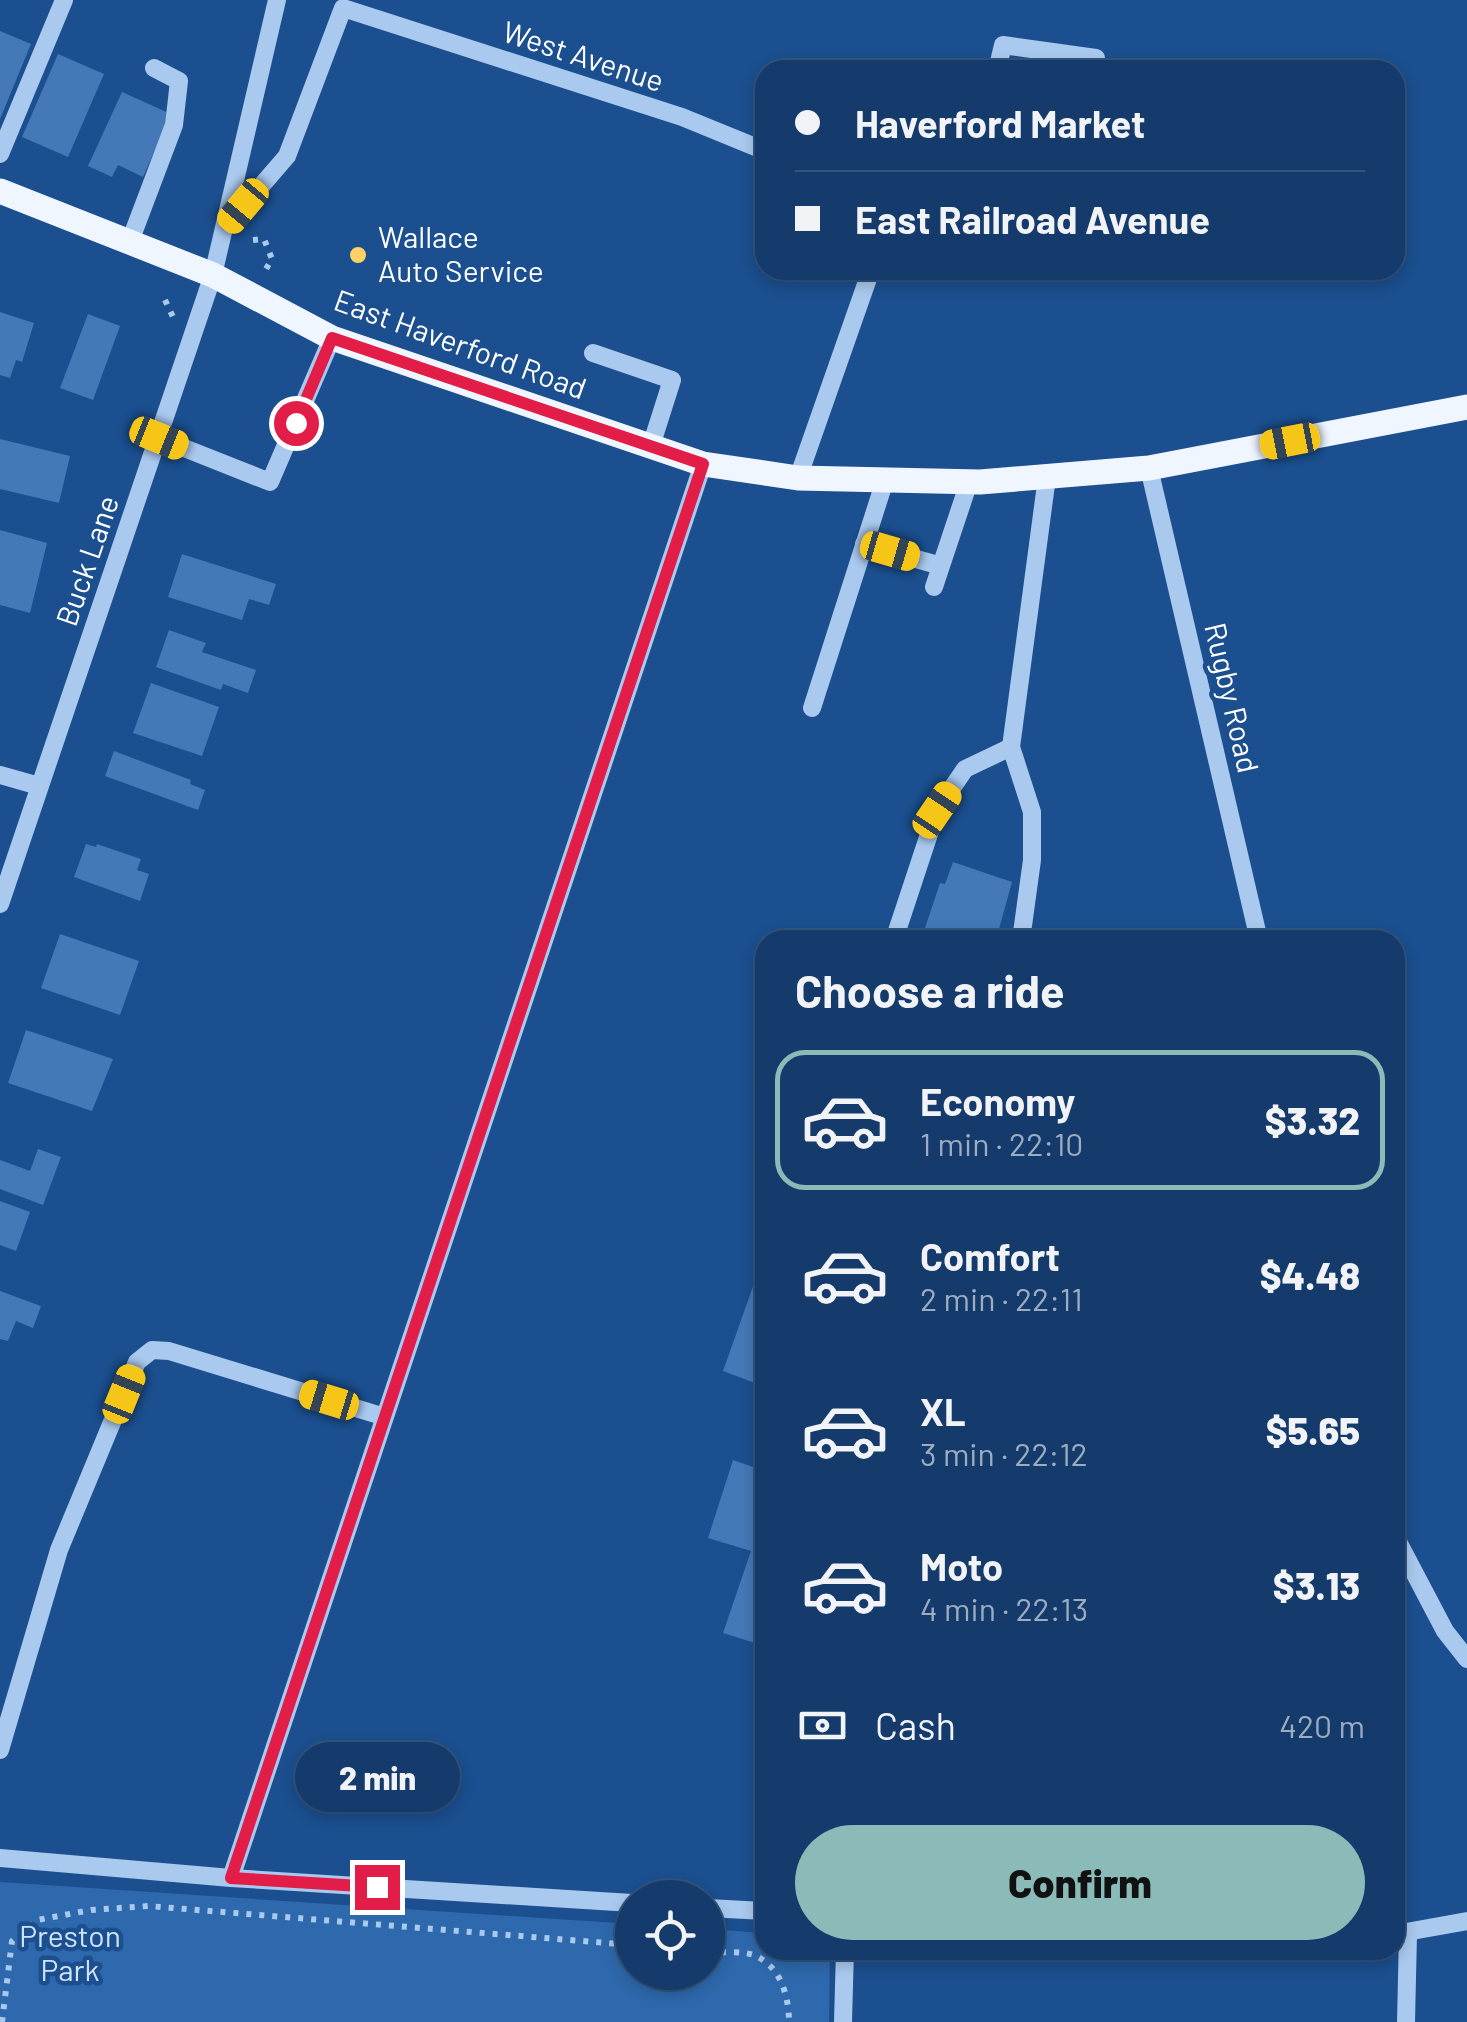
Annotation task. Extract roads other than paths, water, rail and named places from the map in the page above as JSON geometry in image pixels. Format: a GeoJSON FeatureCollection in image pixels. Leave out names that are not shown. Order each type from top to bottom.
{"type":"FeatureCollection","features":[{"type":"Feature","properties":{"kind":"main road","name":"East Haverford Road"},"geometry":{"type":"LineString","coordinates":[[0,191],[213,276],[332,338],[703,464],[798,478],[969,482],[1149,468],[1467,407]]}},
{"type":"Feature","properties":{"kind":"street"},"geometry":{"type":"LineString","coordinates":[[0,154],[64,0]]}},
{"type":"Feature","properties":{"kind":"street","name":"Buck Lane"},"geometry":{"type":"LineString","coordinates":[[0,904],[213,276],[278,0]]}},
{"type":"Feature","properties":{"kind":"street","name":"West Avenue"},"geometry":{"type":"LineString","coordinates":[[222,232],[286,156],[343,8],[682,117],[755,147]]}},
{"type":"Feature","properties":{"kind":"street"},"geometry":{"type":"LineString","coordinates":[[1000,60],[1003,46],[1096,60]]}},
{"type":"Feature","properties":{"kind":"street"},"geometry":{"type":"LineString","coordinates":[[129,244],[174,125],[179,81],[154,68]]}},
{"type":"Feature","properties":{"kind":"street"},"geometry":{"type":"LineString","coordinates":[[798,478],[867,280]]}},
{"type":"Feature","properties":{"kind":"street"},"geometry":{"type":"LineString","coordinates":[[159,438],[270,482],[332,338]]}},
{"type":"Feature","properties":{"kind":"street"},"geometry":{"type":"LineString","coordinates":[[593,353],[672,380],[652,446]]}},
{"type":"Feature","properties":{"kind":"street"},"geometry":{"type":"LineString","coordinates":[[231,1878],[703,464]]}},
{"type":"Feature","properties":{"kind":"street","name":"Rugby Road"},"geometry":{"type":"LineString","coordinates":[[1149,468],[1257,930]]}},
{"type":"Feature","properties":{"kind":"street"},"geometry":{"type":"LineString","coordinates":[[1022,930],[1032,860],[1032,812],[1011,747],[1047,477]]}},
{"type":"Feature","properties":{"kind":"street"},"geometry":{"type":"LineString","coordinates":[[812,708],[885,480]]}},
{"type":"Feature","properties":{"kind":"street"},"geometry":{"type":"LineString","coordinates":[[934,587],[969,482]]}},
{"type":"Feature","properties":{"kind":"street"},"geometry":{"type":"LineString","coordinates":[[864,544],[941,566]]}},
{"type":"Feature","properties":{"kind":"street"},"geometry":{"type":"LineString","coordinates":[[897,930],[937,810],[965,769],[1011,747]]}},
{"type":"Feature","properties":{"kind":"street"},"geometry":{"type":"LineString","coordinates":[[0,776],[40,786]]}},
{"type":"Feature","properties":{"kind":"street"},"geometry":{"type":"LineString","coordinates":[[0,1750],[59,1550],[136,1362],[152,1350],[169,1351],[384,1417]]}},
{"type":"Feature","properties":{"kind":"street"},"geometry":{"type":"LineString","coordinates":[[1405,1555],[1445,1631],[1467,1659]]}},
{"type":"Feature","properties":{"kind":"street"},"geometry":{"type":"LineString","coordinates":[[0,1858],[231,1878],[615,1902]]}},
{"type":"Feature","properties":{"kind":"street"},"geometry":{"type":"LineString","coordinates":[[725,1909],[755,1911]]}},
{"type":"Feature","properties":{"kind":"street"},"geometry":{"type":"LineString","coordinates":[[1405,1933],[1467,1921]]}},
{"type":"Feature","properties":{"kind":"street"},"geometry":{"type":"LineString","coordinates":[[843,2022],[845,1960]]}},
{"type":"Feature","properties":{"kind":"street"},"geometry":{"type":"LineString","coordinates":[[1403,1960],[1406,2022]]}},
{"type":"Feature","properties":{"kind":"place","name":"Wallace Auto Service"},"geometry":{"type":"Point","coordinates":[358,255]}},
{"type":"Feature","properties":{"kind":"park label","name":"Preston Park"},"geometry":{"type":"Point","coordinates":[70,1954]}}]}
